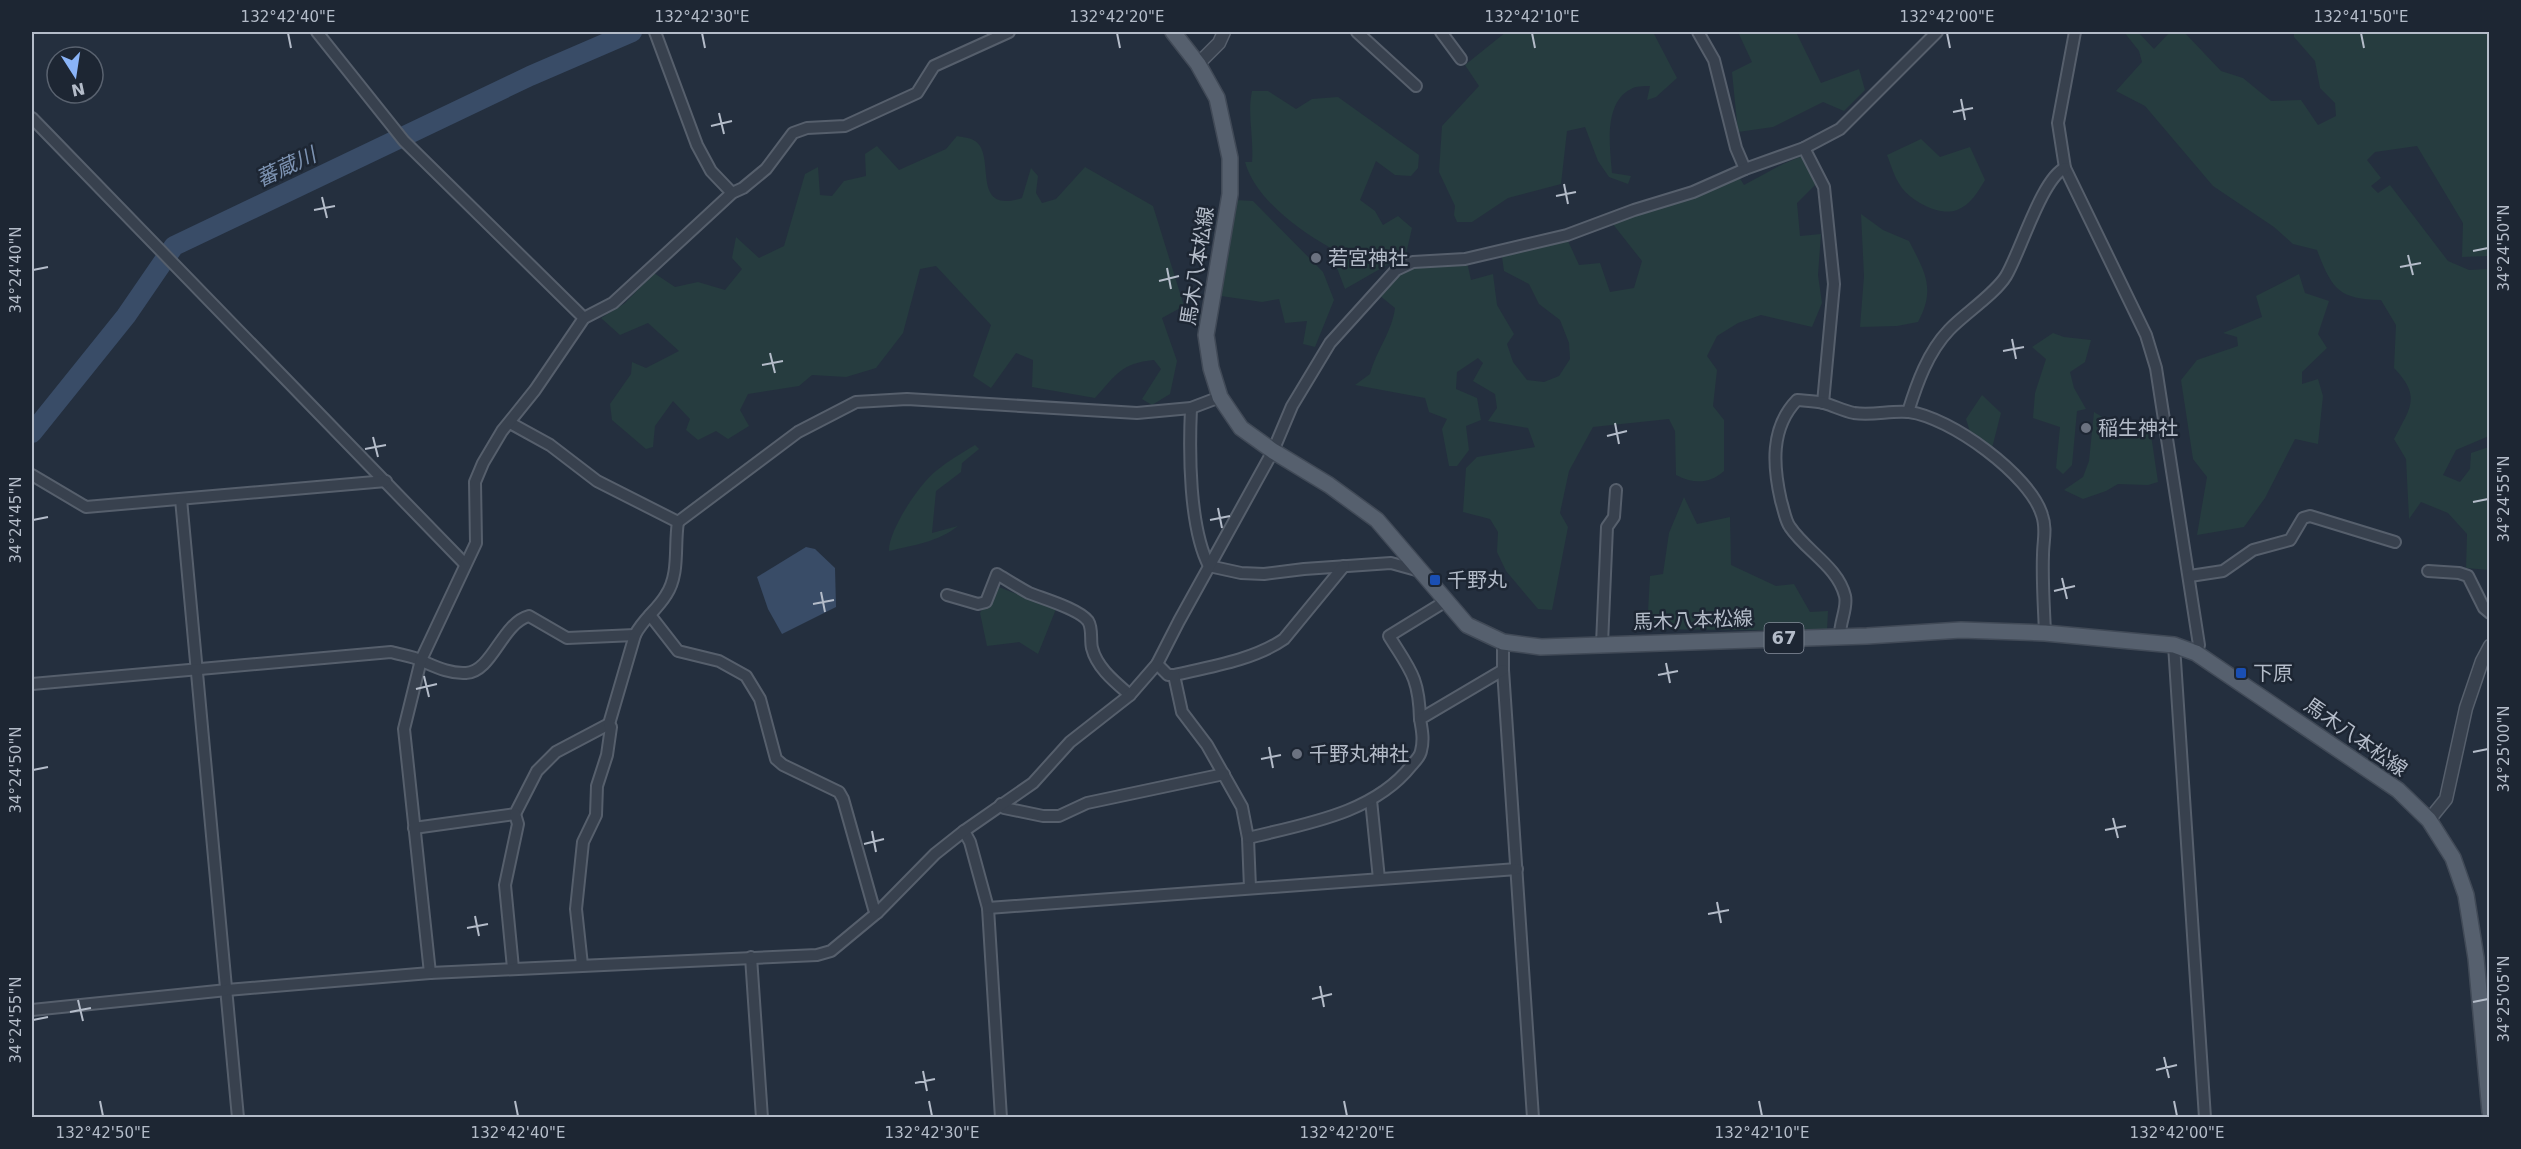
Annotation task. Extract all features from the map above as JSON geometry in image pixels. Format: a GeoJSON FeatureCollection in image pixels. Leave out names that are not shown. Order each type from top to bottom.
{"type":"FeatureCollection","features":[{"type":"Feature","properties":{"kind":"main road","name":"馬木八本松線"},"geometry":{"type":"LineString","coordinates":[[1160,32],[1174,47],[1198,64]]}},
{"type":"Feature","properties":{"kind":"main road","name":"馬木八本松線"},"geometry":{"type":"LineString","coordinates":[[1173,32],[1198,64],[1217,98],[1230,158],[1230,194],[1206,335],[1211,368],[1220,397],[1241,428],[1273,451],[1329,485],[1377,520],[1467,625],[1503,642],[1541,647],[1839,637],[1961,630],[2045,633],[2174,645],[2196,653],[2398,790],[2429,820],[2453,858],[2466,895],[2483,974],[2490,1112]]}},
{"type":"Feature","properties":{"kind":"street"},"geometry":{"type":"LineString","coordinates":[[317,32],[402,137],[584,318]]}},
{"type":"Feature","properties":{"kind":"street"},"geometry":{"type":"LineString","coordinates":[[655,32],[697,145],[711,171],[732,193]]}},
{"type":"Feature","properties":{"kind":"street"},"geometry":{"type":"LineString","coordinates":[[430,974],[404,729],[407,709],[421,660],[476,543],[476,482],[483,463],[502,431],[584,318],[614,303],[732,193],[743,188],[766,170],[793,133],[807,128],[845,126],[917,93],[934,66],[1009,32]]}},
{"type":"Feature","properties":{"kind":"street"},"geometry":{"type":"LineString","coordinates":[[1198,64],[1219,43],[1224,32]]}},
{"type":"Feature","properties":{"kind":"street"},"geometry":{"type":"LineString","coordinates":[[1357,32],[1416,86]]}},
{"type":"Feature","properties":{"kind":"street"},"geometry":{"type":"LineString","coordinates":[[1441,32],[1461,59]]}},
{"type":"Feature","properties":{"kind":"street"},"geometry":{"type":"LineString","coordinates":[[1698,32],[1714,60],[1736,148],[1745,169]]}},
{"type":"Feature","properties":{"kind":"street"},"geometry":{"type":"LineString","coordinates":[[32,1010],[227,990],[430,974],[513,968],[817,955],[831,951],[877,913],[935,854],[1033,783],[1070,742],[1130,695],[1157,664],[1273,451],[1292,406],[1330,343],[1396,270],[1413,262],[1466,259],[1567,235],[1634,210],[1693,192],[1745,169],[1804,148],[1840,129],[1937,32]]}},
{"type":"Feature","properties":{"kind":"street"},"geometry":{"type":"LineString","coordinates":[[2075,32],[2058,123],[2065,168],[2146,335],[2156,368],[2190,576],[2199,645],[2196,653]]}},
{"type":"Feature","properties":{"kind":"street"},"geometry":{"type":"LineString","coordinates":[[32,118],[465,564]]}},
{"type":"Feature","properties":{"kind":"street"},"geometry":{"type":"LineString","coordinates":[[1804,148],[1824,187],[1834,284],[1823,403]]}},
{"type":"Feature","properties":{"kind":"street"},"geometry":{"type":"LineString","coordinates":[[1908,412],[1918,378],[1947,331],[2005,278],[2044,194],[2059,171],[2065,168]]}},
{"type":"Feature","properties":{"kind":"street"},"geometry":{"type":"LineString","coordinates":[[582,965],[576,909],[583,842],[596,815],[597,786],[607,755],[611,727],[609,724],[635,635],[640,624],[667,594],[675,573],[678,522],[798,432],[856,402],[907,399],[1137,413],[1191,408],[1220,397]]}},
{"type":"Feature","properties":{"kind":"street"},"geometry":{"type":"LineString","coordinates":[[1839,637],[1845,595],[1840,582],[1790,527],[1776,480],[1774,458],[1778,434],[1791,406],[1797,400],[1823,403],[1854,413],[1908,412],[1931,417],[1948,425],[1993,454],[2032,494],[2038,504],[2046,529],[2043,554],[2045,633]]}},
{"type":"Feature","properties":{"kind":"street"},"geometry":{"type":"LineString","coordinates":[[1191,408],[1189,459],[1201,551],[1209,566],[1241,573],[1264,574],[1391,563],[1421,571]]}},
{"type":"Feature","properties":{"kind":"street"},"geometry":{"type":"LineString","coordinates":[[510,423],[550,445],[597,481],[678,522]]}},
{"type":"Feature","properties":{"kind":"street"},"geometry":{"type":"LineString","coordinates":[[32,475],[86,507],[386,481]]}},
{"type":"Feature","properties":{"kind":"street"},"geometry":{"type":"LineString","coordinates":[[1602,644],[1607,527],[1614,517],[1616,490]]}},
{"type":"Feature","properties":{"kind":"street"},"geometry":{"type":"LineString","coordinates":[[181,499],[238,1118]]}},
{"type":"Feature","properties":{"kind":"street"},"geometry":{"type":"LineString","coordinates":[[2190,576],[2223,571],[2253,550],[2290,540],[2303,518],[2310,516],[2395,542]]}},
{"type":"Feature","properties":{"kind":"street"},"geometry":{"type":"LineString","coordinates":[[1157,664],[1168,675],[1174,675],[1257,652],[1277,644],[1284,639],[1344,566]]}},
{"type":"Feature","properties":{"kind":"street"},"geometry":{"type":"LineString","coordinates":[[2428,571],[2459,573],[2468,576],[2484,608],[2490,614]]}},
{"type":"Feature","properties":{"kind":"street"},"geometry":{"type":"LineString","coordinates":[[946,595],[978,604],[986,602],[997,574],[1027,592],[1067,608],[1087,620],[1092,650],[1098,662],[1107,675],[1130,695]]}},
{"type":"Feature","properties":{"kind":"street"},"geometry":{"type":"LineString","coordinates":[[1248,838],[1319,820],[1371,800],[1398,783],[1421,753],[1424,735],[1416,678],[1389,636],[1446,601]]}},
{"type":"Feature","properties":{"kind":"street"},"geometry":{"type":"LineString","coordinates":[[650,615],[678,651],[719,661],[746,676],[760,699],[776,759],[783,765],[839,792],[877,913]]}},
{"type":"Feature","properties":{"kind":"street"},"geometry":{"type":"LineString","coordinates":[[32,684],[391,652],[421,660],[435,669],[466,673],[475,671],[483,664],[518,619],[529,616],[567,638],[635,635]]}},
{"type":"Feature","properties":{"kind":"street"},"geometry":{"type":"LineString","coordinates":[[1503,642],[1533,1118]]}},
{"type":"Feature","properties":{"kind":"street"},"geometry":{"type":"LineString","coordinates":[[2174,645],[2205,1118]]}},
{"type":"Feature","properties":{"kind":"street"},"geometry":{"type":"LineString","coordinates":[[2429,820],[2446,799],[2466,708],[2482,661],[2490,646]]}},
{"type":"Feature","properties":{"kind":"street"},"geometry":{"type":"LineString","coordinates":[[1420,719],[1503,670]]}},
{"type":"Feature","properties":{"kind":"street"},"geometry":{"type":"LineString","coordinates":[[1174,675],[1182,712],[1207,745],[1242,807],[1248,838],[1250,888]]}},
{"type":"Feature","properties":{"kind":"street"},"geometry":{"type":"LineString","coordinates":[[513,968],[505,885],[518,824],[514,814],[537,771],[556,752],[609,724]]}},
{"type":"Feature","properties":{"kind":"street"},"geometry":{"type":"LineString","coordinates":[[1001,804],[1004,808],[1013,810],[1059,816],[1087,802],[1224,774]]}},
{"type":"Feature","properties":{"kind":"street"},"geometry":{"type":"LineString","coordinates":[[1371,800],[1379,879]]}},
{"type":"Feature","properties":{"kind":"street"},"geometry":{"type":"LineString","coordinates":[[414,828],[514,814]]}},
{"type":"Feature","properties":{"kind":"street"},"geometry":{"type":"LineString","coordinates":[[964,831],[970,842],[988,908],[1001,1118]]}},
{"type":"Feature","properties":{"kind":"street"},"geometry":{"type":"LineString","coordinates":[[988,908],[1517,869]]}},
{"type":"Feature","properties":{"kind":"street"},"geometry":{"type":"LineString","coordinates":[[751,957],[762,1118]]}},
{"type":"Feature","properties":{"kind":"green space"},"geometry":{"type":"Polygon","coordinates":[[[1506,32],[1653,32],[1677,78],[1656,97],[1647,100],[1650,86],[1637,87],[1622,96],[1616,105],[1610,127],[1612,173],[1631,176],[1628,184],[1609,177],[1598,161],[1585,127],[1567,131],[1561,184],[1508,198],[1472,222],[1457,222],[1454,215],[1455,206],[1439,172],[1442,126],[1479,86],[1465,65],[1506,32]]]}},
{"type":"Feature","properties":{"kind":"green space"},"geometry":{"type":"Polygon","coordinates":[[[1738,32],[1796,32],[1821,83],[1859,69],[1865,90],[1844,111],[1823,102],[1773,127],[1738,132],[1732,72],[1752,62],[1738,32]]]}},
{"type":"Feature","properties":{"kind":"green space"},"geometry":{"type":"Polygon","coordinates":[[[2124,32],[2138,32],[2154,49],[2170,32],[2184,32],[2221,71],[2243,78],[2271,101],[2301,100],[2318,125],[2336,116],[2335,103],[2320,88],[2315,61],[2294,37],[2294,32],[2485,32],[2489,36],[2489,256],[2462,257],[2463,223],[2417,146],[2375,152],[2367,160],[2381,178],[2371,186],[2378,193],[2390,185],[2448,261],[2469,270],[2489,269],[2489,436],[2456,450],[2443,475],[2460,482],[2470,469],[2471,453],[2489,447],[2489,570],[2466,568],[2467,534],[2448,513],[2421,502],[2409,519],[2406,459],[2394,439],[2408,411],[2411,395],[2403,378],[2394,368],[2396,325],[2381,300],[2355,297],[2338,289],[2327,274],[2317,250],[2293,244],[2274,227],[2213,186],[2145,106],[2116,91],[2142,62],[2139,51],[2124,32]]]}},
{"type":"Feature","properties":{"kind":"green space"},"geometry":{"type":"Polygon","coordinates":[[[1252,91],[1268,91],[1296,109],[1312,99],[1338,97],[1419,155],[1418,168],[1411,176],[1395,175],[1376,161],[1360,200],[1375,211],[1383,225],[1398,216],[1412,228],[1406,254],[1345,289],[1329,247],[1304,232],[1279,212],[1250,175],[1245,162],[1252,162],[1250,108],[1252,91]]]}},
{"type":"Feature","properties":{"kind":"green space"},"geometry":{"type":"Polygon","coordinates":[[[957,136],[975,141],[981,148],[987,181],[995,198],[1006,201],[1022,198],[1031,168],[1038,176],[1036,193],[1042,203],[1056,199],[1085,167],[1153,206],[1184,306],[1162,318],[1177,361],[1170,394],[1152,405],[1142,399],[1161,369],[1154,360],[1126,367],[1095,398],[1032,387],[1033,360],[1016,353],[991,388],[973,376],[991,325],[936,266],[920,269],[903,333],[876,368],[846,377],[812,375],[799,386],[748,394],[740,410],[749,426],[728,439],[716,431],[698,440],[686,430],[690,419],[673,401],[655,426],[653,447],[646,449],[612,420],[610,404],[631,374],[632,362],[646,368],[679,351],[648,323],[620,335],[601,318],[625,303],[654,273],[675,287],[698,282],[725,290],[742,269],[732,258],[736,237],[759,258],[784,246],[805,174],[818,167],[820,195],[832,196],[844,181],[866,176],[865,154],[877,146],[899,170],[946,149],[957,136]]]}},
{"type":"Feature","properties":{"kind":"green space"},"geometry":{"type":"Polygon","coordinates":[[[1921,139],[1940,157],[1970,147],[1985,180],[1973,198],[1962,208],[1950,212],[1925,206],[1904,191],[1898,182],[1887,155],[1921,139]]]}},
{"type":"Feature","properties":{"kind":"green space"},"geometry":{"type":"Polygon","coordinates":[[[1802,156],[1816,184],[1797,203],[1800,236],[1821,234],[1818,275],[1822,303],[1812,327],[1761,315],[1738,323],[1717,336],[1707,356],[1717,370],[1713,406],[1724,420],[1724,471],[1713,478],[1695,481],[1676,475],[1675,431],[1669,419],[1593,427],[1569,471],[1560,513],[1568,527],[1552,610],[1538,609],[1506,571],[1497,552],[1498,532],[1490,519],[1463,512],[1466,468],[1477,457],[1535,447],[1528,428],[1488,421],[1497,408],[1495,394],[1473,381],[1483,363],[1478,358],[1457,372],[1456,389],[1477,398],[1481,420],[1466,426],[1469,450],[1457,466],[1449,466],[1442,429],[1447,419],[1429,412],[1425,398],[1355,385],[1370,374],[1393,317],[1395,308],[1379,295],[1397,274],[1416,266],[1467,262],[1471,280],[1493,274],[1497,305],[1514,334],[1507,344],[1513,362],[1527,380],[1544,382],[1559,376],[1570,359],[1569,343],[1560,320],[1539,304],[1529,284],[1504,271],[1502,257],[1568,241],[1579,265],[1600,263],[1610,292],[1634,288],[1642,261],[1612,223],[1672,204],[1739,177],[1744,185],[1802,156]]]}},
{"type":"Feature","properties":{"kind":"green space"},"geometry":{"type":"Polygon","coordinates":[[[1235,200],[1253,201],[1323,272],[1334,300],[1315,347],[1303,344],[1307,321],[1285,323],[1279,299],[1262,302],[1221,296],[1235,200]]]}},
{"type":"Feature","properties":{"kind":"green space"},"geometry":{"type":"Polygon","coordinates":[[[1861,214],[1883,230],[1909,241],[1924,272],[1927,290],[1918,322],[1897,326],[1860,327],[1864,276],[1861,214]]]}},
{"type":"Feature","properties":{"kind":"green space"},"geometry":{"type":"Polygon","coordinates":[[[2299,274],[2305,293],[2329,301],[2318,334],[2327,348],[2302,372],[2302,384],[2318,379],[2323,396],[2318,444],[2295,439],[2265,498],[2244,527],[2197,535],[2207,477],[2193,459],[2181,380],[2197,360],[2238,346],[2237,337],[2223,333],[2262,317],[2256,296],[2299,274]]]}},
{"type":"Feature","properties":{"kind":"green space"},"geometry":{"type":"Polygon","coordinates":[[[2053,333],[2064,337],[2091,340],[2085,362],[2070,372],[2074,388],[2086,409],[2077,411],[2072,465],[2063,474],[2056,468],[2060,427],[2033,418],[2035,393],[2046,359],[2032,347],[2053,333]]]}},
{"type":"Feature","properties":{"kind":"green space"},"geometry":{"type":"Polygon","coordinates":[[[1982,395],[2001,413],[1992,448],[1971,435],[1966,419],[1982,395]]]}},
{"type":"Feature","properties":{"kind":"green space"},"geometry":{"type":"Polygon","coordinates":[[[2094,412],[2117,426],[2150,428],[2158,482],[2148,485],[2118,484],[2083,499],[2064,490],[2083,477],[2089,461],[2094,412]]]}},
{"type":"Feature","properties":{"kind":"green space"},"geometry":{"type":"Polygon","coordinates":[[[975,445],[979,449],[962,463],[961,472],[936,491],[932,533],[958,526],[934,539],[889,551],[890,542],[899,520],[929,477],[975,445]]]}},
{"type":"Feature","properties":{"kind":"green space"},"geometry":{"type":"Polygon","coordinates":[[[1684,497],[1697,524],[1730,517],[1731,565],[1776,586],[1794,584],[1810,612],[1828,611],[1827,631],[1647,629],[1650,576],[1663,574],[1669,533],[1684,497]]]}},
{"type":"Feature","properties":{"kind":"green space"},"geometry":{"type":"Polygon","coordinates":[[[996,586],[1056,609],[1038,654],[1019,642],[987,646],[980,613],[996,586]]]}},
{"type":"Feature","properties":{"kind":"water"},"geometry":{"type":"Polygon","coordinates":[[[806,547],[815,549],[835,568],[836,607],[782,634],[768,609],[757,577],[806,547]]]}},
{"type":"Feature","properties":{"kind":"waterway","name":"蕃蔵川"},"geometry":{"type":"LineString","coordinates":[[32,433],[126,316],[174,246],[530,76],[632,32]]}},
{"type":"Feature","properties":{"kind":"place","name":"若宮神社"},"geometry":{"type":"Point","coordinates":[1316,258]}},
{"type":"Feature","properties":{"kind":"place","name":"稲生神社"},"geometry":{"type":"Point","coordinates":[2086,428]}},
{"type":"Feature","properties":{"kind":"place","name":"千野丸"},"geometry":{"type":"Point","coordinates":[1435,580]}},
{"type":"Feature","properties":{"kind":"place","name":"下原"},"geometry":{"type":"Point","coordinates":[2241,673]}},
{"type":"Feature","properties":{"kind":"place","name":"千野丸神社"},"geometry":{"type":"Point","coordinates":[1297,754]}}]}
